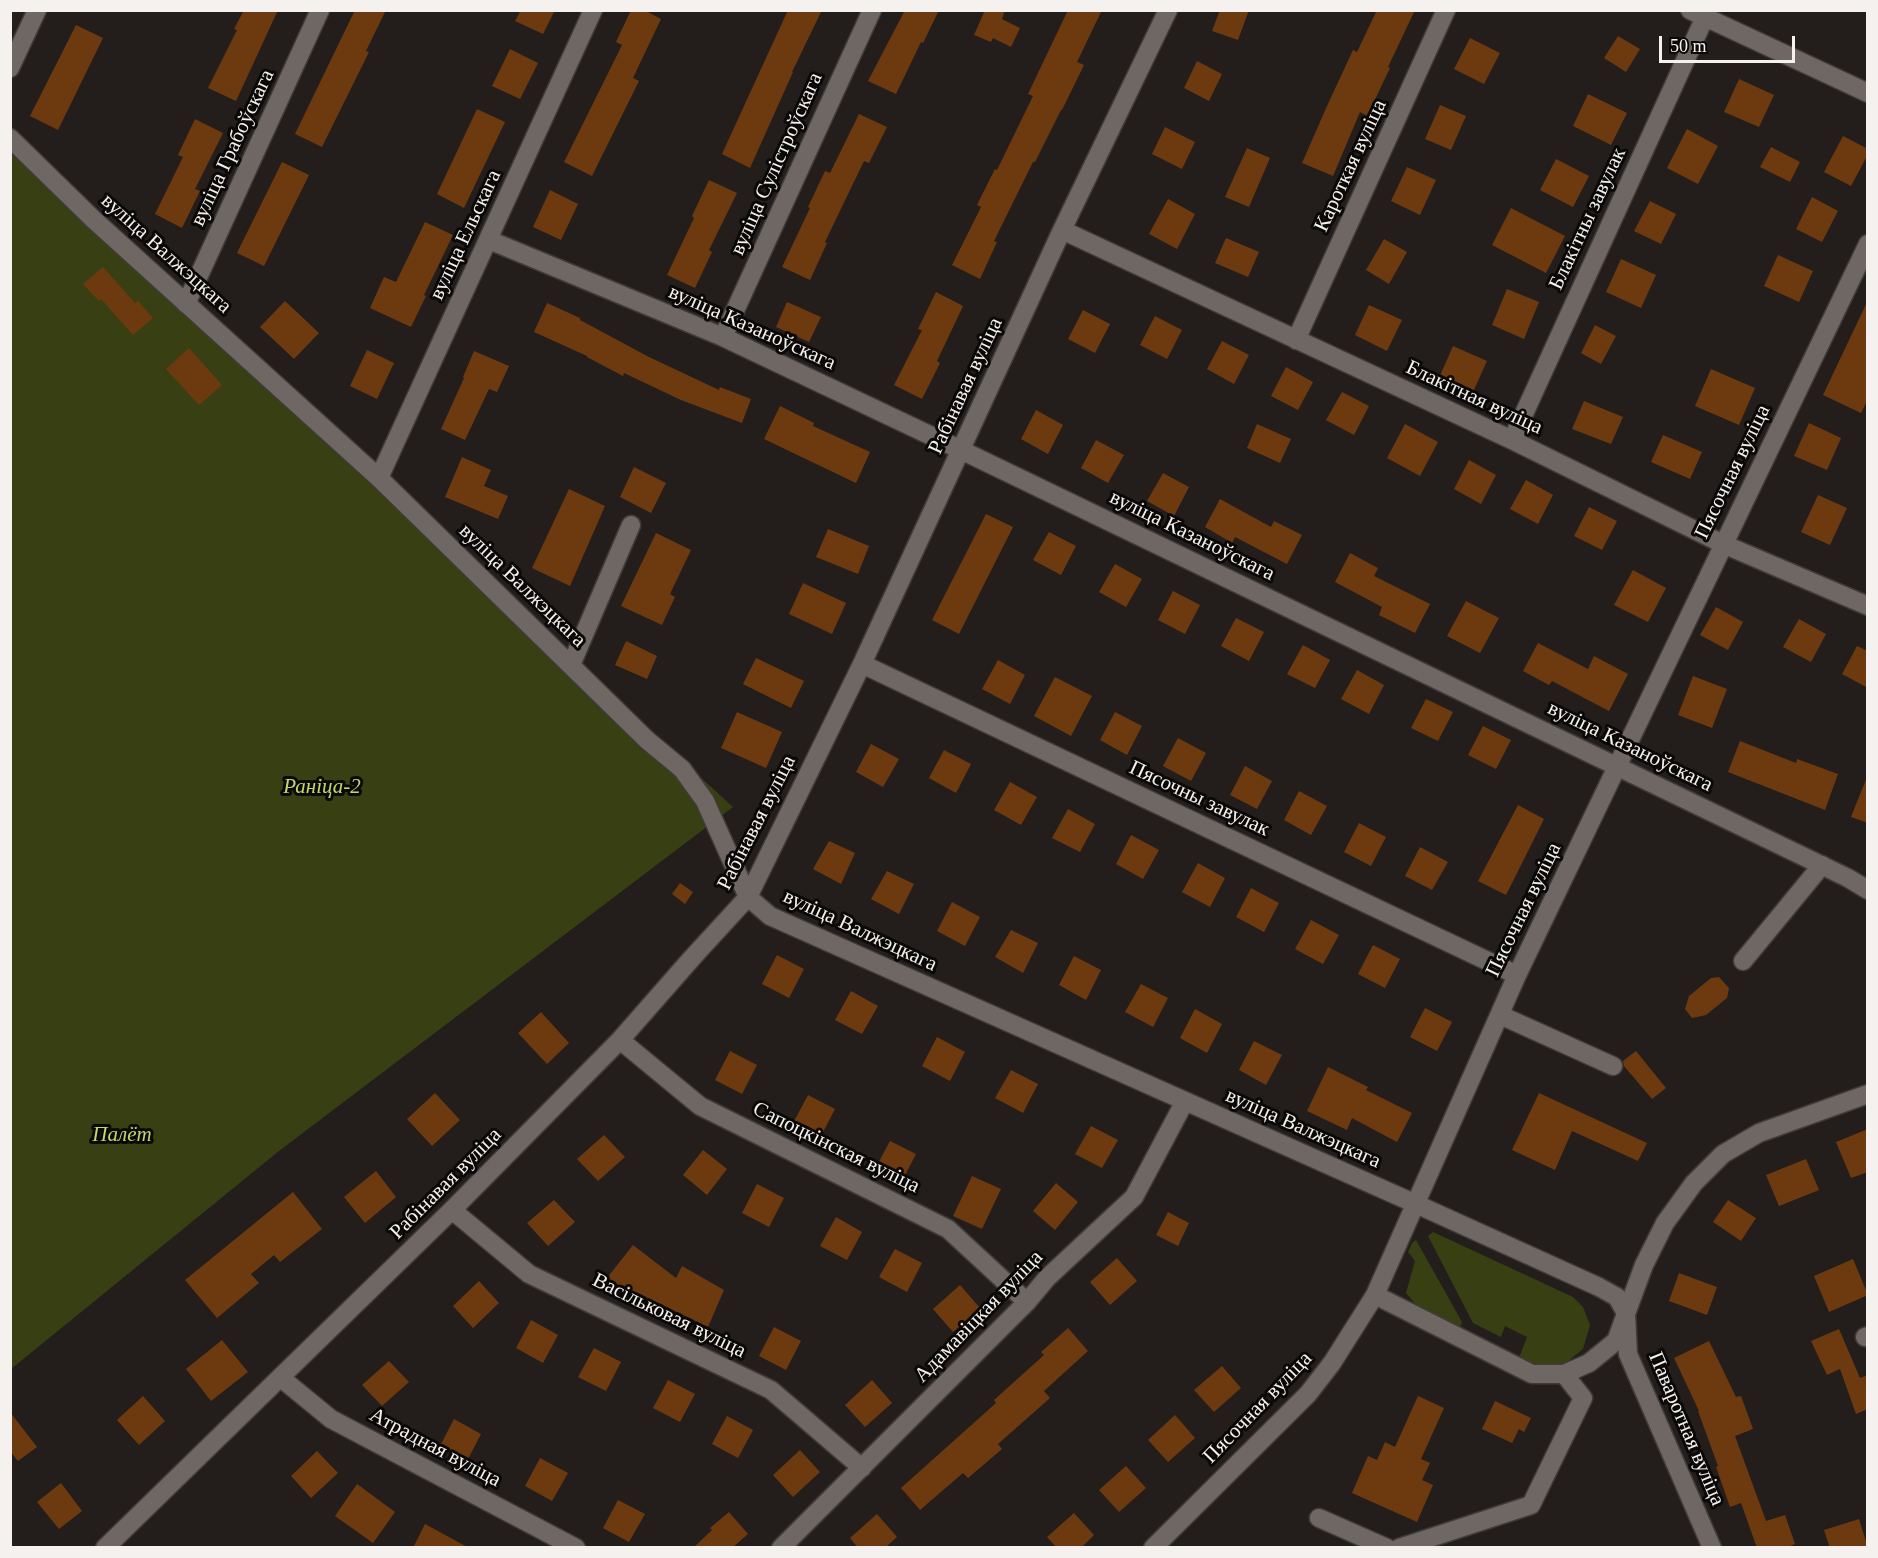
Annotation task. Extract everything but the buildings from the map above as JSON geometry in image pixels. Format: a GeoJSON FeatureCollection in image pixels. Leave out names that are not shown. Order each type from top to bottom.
{"type":"FeatureCollection","features":[{"type":"Feature","properties":{"kind":"street"},"geometry":{"type":"LineString","coordinates":[[10,68],[37,10]]}},
{"type":"Feature","properties":{"kind":"street","name":"вуліца Грабоўскага"},"geometry":{"type":"LineString","coordinates":[[186,304],[320,10]]}},
{"type":"Feature","properties":{"kind":"street","name":"вуліца Ельскага"},"geometry":{"type":"LineString","coordinates":[[379,478],[593,10]]}},
{"type":"Feature","properties":{"kind":"street","name":"вуліца Сулістроўскага"},"geometry":{"type":"LineString","coordinates":[[723,337],[872,10]]}},
{"type":"Feature","properties":{"kind":"street","name":"Рабінавая вуліца"},"geometry":{"type":"LineString","coordinates":[[105,1548],[452,1210],[620,1040],[748,897],[862,664],[1062,230],[1168,10]]}},
{"type":"Feature","properties":{"kind":"street","name":"Кароткая вуліца"},"geometry":{"type":"LineString","coordinates":[[1296,340],[1446,10]]}},
{"type":"Feature","properties":{"kind":"street"},"geometry":{"type":"LineString","coordinates":[[1698,14],[1868,93]]}},
{"type":"Feature","properties":{"kind":"street","name":"Блакітны завулак"},"geometry":{"type":"LineString","coordinates":[[1512,440],[1698,14]]}},
{"type":"Feature","properties":{"kind":"street","name":"вуліца Валжэцкага"},"geometry":{"type":"LineString","coordinates":[[10,138],[93,219],[379,478],[647,740],[682,769],[705,801],[748,897],[770,916],[1599,1287],[1617,1297],[1626,1313]]}},
{"type":"Feature","properties":{"kind":"street","name":"Блакітная вуліца"},"geometry":{"type":"LineString","coordinates":[[1062,230],[1512,440],[1723,544],[1868,606]]}},
{"type":"Feature","properties":{"kind":"street","name":"вуліца Казаноўскага"},"geometry":{"type":"LineString","coordinates":[[489,240],[723,337],[1618,766],[1822,865],[1868,890]]}},
{"type":"Feature","properties":{"kind":"street","name":"Пясочная вуліца"},"geometry":{"type":"LineString","coordinates":[[1153,1548],[1308,1394],[1332,1363],[1375,1295],[1517,975],[1868,244]]}},
{"type":"Feature","properties":{"kind":"street"},"geometry":{"type":"LineString","coordinates":[[571,665],[631,525]]}},
{"type":"Feature","properties":{"kind":"street","name":"Пясочны завулак"},"geometry":{"type":"LineString","coordinates":[[862,664],[1517,975]]}},
{"type":"Feature","properties":{"kind":"street"},"geometry":{"type":"LineString","coordinates":[[1743,961],[1822,865]]}},
{"type":"Feature","properties":{"kind":"street"},"geometry":{"type":"LineString","coordinates":[[1500,1015],[1613,1066]]}},
{"type":"Feature","properties":{"kind":"street","name":"Сапоцкінская вуліца"},"geometry":{"type":"LineString","coordinates":[[620,1040],[700,1106],[948,1229],[1027,1302]]}},
{"type":"Feature","properties":{"kind":"street","name":"Паваротная вуліца"},"geometry":{"type":"LineString","coordinates":[[1712,1548],[1628,1354],[1626,1313],[1644,1265],[1665,1223],[1694,1183],[1723,1154],[1759,1133],[1868,1094]]}},
{"type":"Feature","properties":{"kind":"street","name":"Адамавіцкая вуліца"},"geometry":{"type":"LineString","coordinates":[[781,1548],[1027,1302],[1047,1278],[1134,1197],[1185,1101]]}},
{"type":"Feature","properties":{"kind":"street","name":"Васільковая вуліца"},"geometry":{"type":"LineString","coordinates":[[452,1210],[529,1274],[771,1390],[862,1468]]}},
{"type":"Feature","properties":{"kind":"street"},"geometry":{"type":"LineString","coordinates":[[1375,1295],[1532,1374],[1564,1374],[1589,1363],[1616,1341],[1626,1313]]}},
{"type":"Feature","properties":{"kind":"street"},"geometry":{"type":"LineString","coordinates":[[1606,1349],[1628,1354]]}},
{"type":"Feature","properties":{"kind":"street"},"geometry":{"type":"LineString","coordinates":[[1399,1548],[1531,1505],[1583,1398],[1564,1374]]}},
{"type":"Feature","properties":{"kind":"street","name":"Атрадная вуліца"},"geometry":{"type":"LineString","coordinates":[[281,1378],[331,1419],[576,1548]]}},
{"type":"Feature","properties":{"kind":"street"},"geometry":{"type":"LineString","coordinates":[[1319,1518],[1387,1548]]}},
{"type":"Feature","properties":{"kind":"green space","name":"Раніца-2"},"geometry":{"type":"Polygon","coordinates":[[[10,145],[733,807],[279,1151],[11,1369],[10,145]]]}},
{"type":"Feature","properties":{"kind":"green space"},"geometry":{"type":"Polygon","coordinates":[[[1433,1232],[1573,1297],[1583,1307],[1590,1325],[1583,1349],[1562,1366],[1540,1366],[1519,1358],[1527,1337],[1505,1326],[1501,1337],[1473,1323],[1428,1236],[1433,1232]]]}},
{"type":"Feature","properties":{"kind":"green space"},"geometry":{"type":"Polygon","coordinates":[[[1416,1240],[1462,1322],[1459,1329],[1418,1307],[1406,1293],[1415,1261],[1408,1252],[1416,1240]]]}},
{"type":"Feature","properties":{"kind":"park label","name":"Палёт"},"geometry":{"type":"Point","coordinates":[122,1135]}}]}
